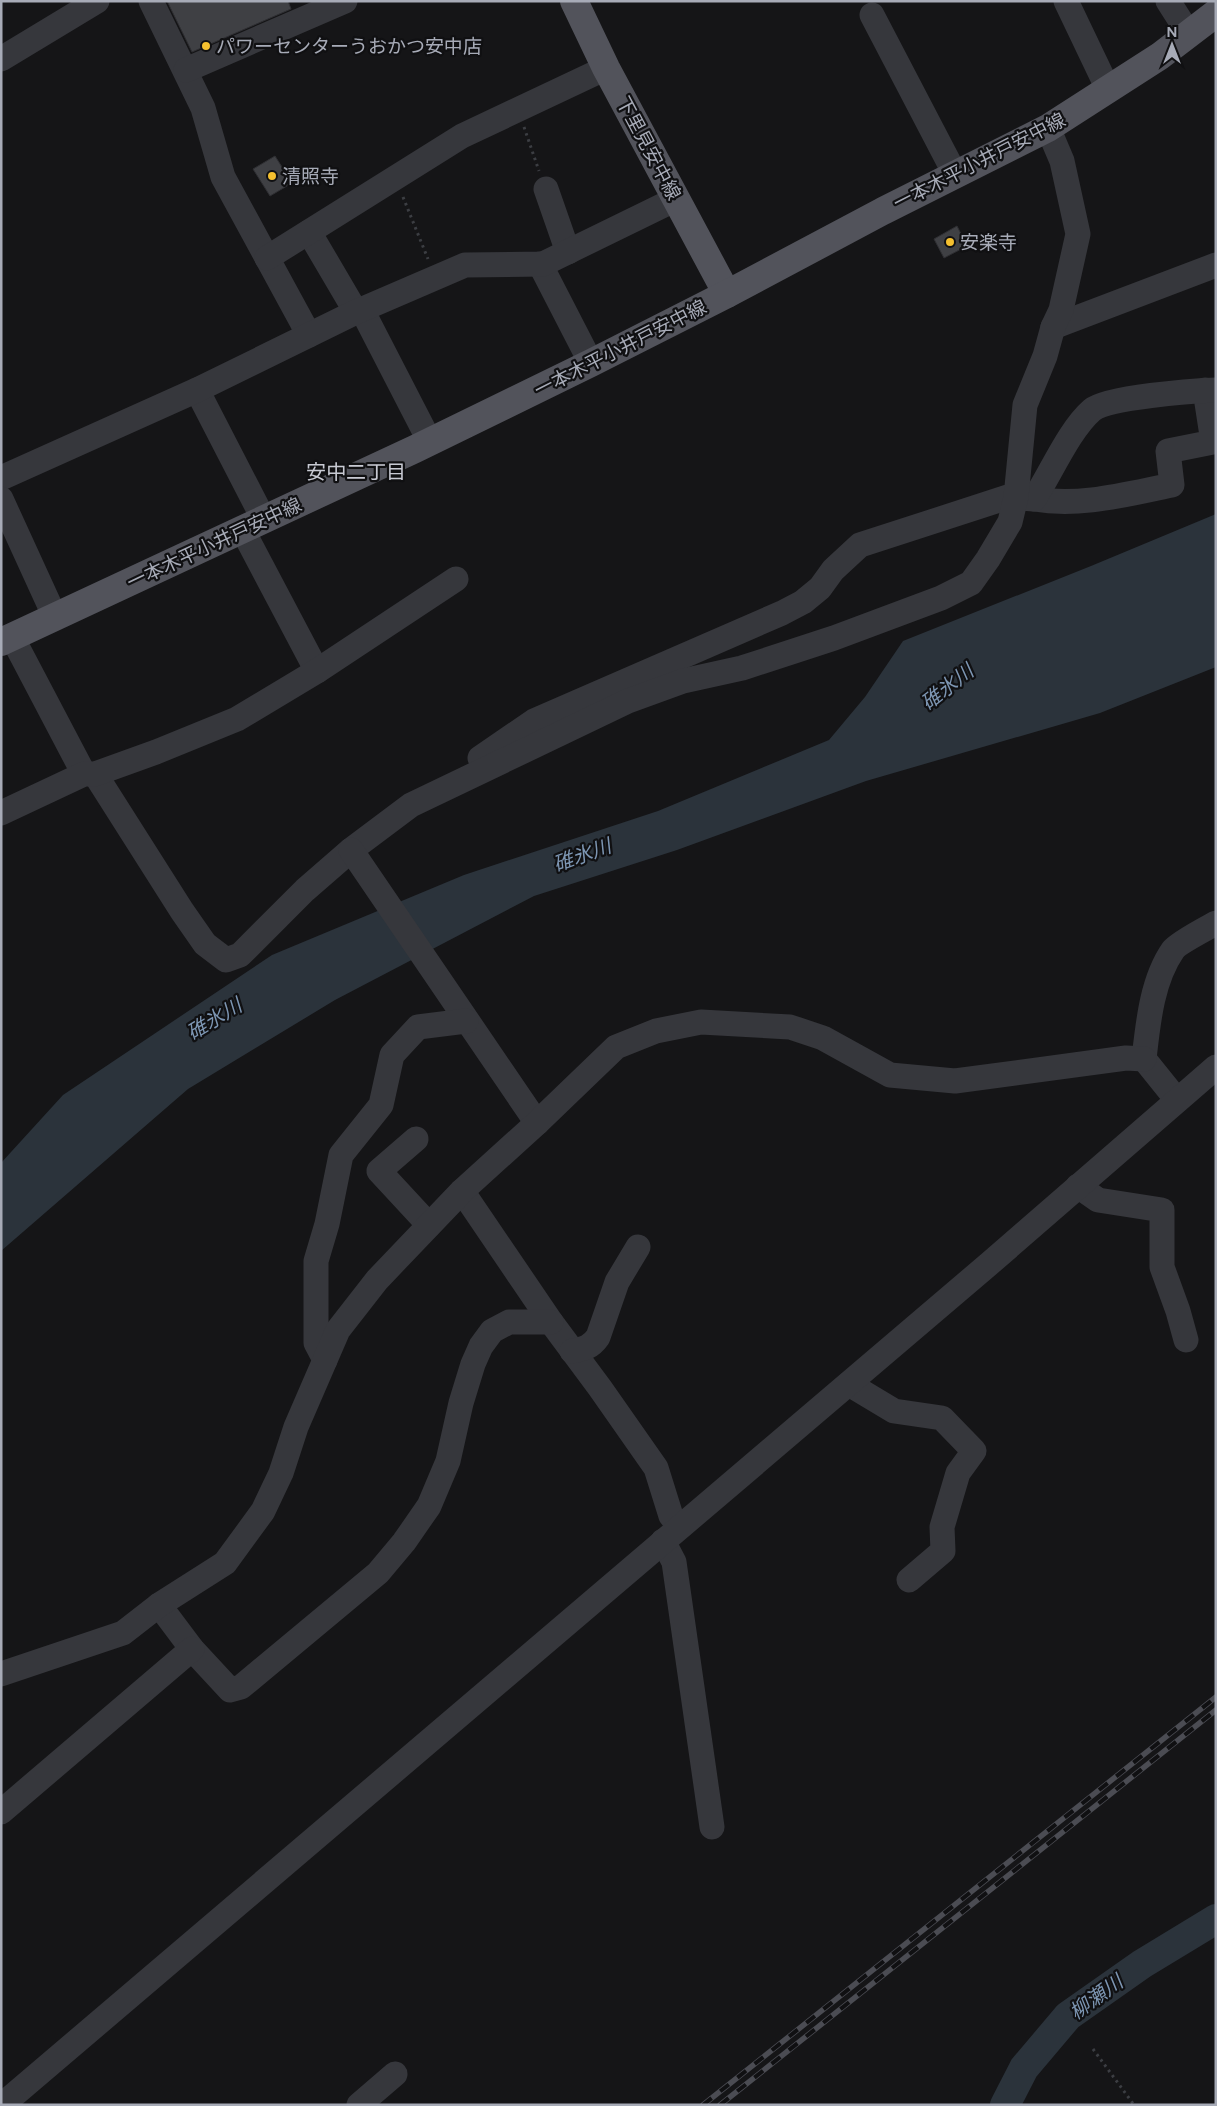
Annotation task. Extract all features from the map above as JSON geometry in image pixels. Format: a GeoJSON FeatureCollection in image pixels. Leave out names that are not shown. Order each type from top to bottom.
{"type":"FeatureCollection","features":[{"type":"Feature","properties":{"kind":"main road","name":"下里見安中線"},"geometry":{"type":"LineString","coordinates":[[574,1],[606,68],[727,294]]}},
{"type":"Feature","properties":{"kind":"main road","name":"一本木平小井戸安中線"},"geometry":{"type":"LineString","coordinates":[[6,639],[430,442],[591,364],[1048,128],[1160,56],[1216,13]]}},
{"type":"Feature","properties":{"kind":"street"},"geometry":{"type":"LineString","coordinates":[[1,59],[97,1]]}},
{"type":"Feature","properties":{"kind":"street"},"geometry":{"type":"LineString","coordinates":[[151,1],[203,108],[223,177],[310,335]]}},
{"type":"Feature","properties":{"kind":"street"},"geometry":{"type":"LineString","coordinates":[[186,70],[345,1]]}},
{"type":"Feature","properties":{"kind":"street"},"geometry":{"type":"LineString","coordinates":[[1066,1],[1108,89]]}},
{"type":"Feature","properties":{"kind":"street"},"geometry":{"type":"LineString","coordinates":[[1168,1],[1189,34]]}},
{"type":"Feature","properties":{"kind":"street"},"geometry":{"type":"LineString","coordinates":[[872,15],[956,174]]}},
{"type":"Feature","properties":{"kind":"street"},"geometry":{"type":"LineString","coordinates":[[267,258],[462,136],[606,68]]}},
{"type":"Feature","properties":{"kind":"street"},"geometry":{"type":"LineString","coordinates":[[1025,498],[1025,405],[1061,310],[1078,234],[1062,161],[1048,128]]}},
{"type":"Feature","properties":{"kind":"street"},"geometry":{"type":"LineString","coordinates":[[546,189],[568,252]]}},
{"type":"Feature","properties":{"kind":"street"},"geometry":{"type":"LineString","coordinates":[[1,478],[197,390],[359,311],[465,265],[540,264],[676,200]]}},
{"type":"Feature","properties":{"kind":"street"},"geometry":{"type":"LineString","coordinates":[[309,232],[359,311],[430,442]]}},
{"type":"Feature","properties":{"kind":"street"},"geometry":{"type":"LineString","coordinates":[[540,264],[591,364]]}},
{"type":"Feature","properties":{"kind":"street"},"geometry":{"type":"LineString","coordinates":[[1053,327],[1216,265]]}},
{"type":"Feature","properties":{"kind":"street"},"geometry":{"type":"LineString","coordinates":[[197,390],[253,525],[317,671]]}},
{"type":"Feature","properties":{"kind":"street"},"geometry":{"type":"LineString","coordinates":[[6,639],[89,774],[182,911],[205,944],[226,960],[240,955],[305,890],[354,855],[411,806],[456,783],[628,701],[683,681],[742,668],[834,638],[941,598],[971,584],[1025,498],[1078,426],[1093,409],[1103,404],[1168,393],[1210,390],[1213,442],[1168,451],[1172,485],[1083,502],[1050,502],[1025,498],[1008,498],[860,545],[833,570],[820,588],[803,602],[728,637],[534,721],[457,774],[456,783]]}},
{"type":"Feature","properties":{"kind":"street"},"geometry":{"type":"LineString","coordinates":[[1,499],[55,616]]}},
{"type":"Feature","properties":{"kind":"street"},"geometry":{"type":"LineString","coordinates":[[1,813],[89,774],[156,752],[236,719],[317,671],[456,579]]}},
{"type":"Feature","properties":{"kind":"street"},"geometry":{"type":"LineString","coordinates":[[354,855],[462,1016],[537,1123]]}},
{"type":"Feature","properties":{"kind":"street"},"geometry":{"type":"LineString","coordinates":[[1177,1100],[1144,1058],[1147,1032],[1158,981],[1174,948],[1216,923]]}},
{"type":"Feature","properties":{"kind":"street"},"geometry":{"type":"LineString","coordinates":[[325,1360],[316,1343],[316,1261],[327,1224],[341,1155],[381,1105],[392,1055],[418,1028],[462,1016]]}},
{"type":"Feature","properties":{"kind":"street"},"geometry":{"type":"LineString","coordinates":[[1,1674],[123,1633],[159,1605],[225,1563],[262,1511],[281,1472],[296,1427],[338,1330],[377,1280],[462,1191],[537,1123],[616,1047],[656,1031],[701,1022],[790,1027],[823,1038],[890,1075],[956,1081],[1126,1058],[1144,1058]]}},
{"type":"Feature","properties":{"kind":"street"},"geometry":{"type":"LineString","coordinates":[[2,2105],[849,1384],[1216,1068]]}},
{"type":"Feature","properties":{"kind":"street"},"geometry":{"type":"LineString","coordinates":[[416,1139],[379,1172],[429,1225]]}},
{"type":"Feature","properties":{"kind":"street"},"geometry":{"type":"LineString","coordinates":[[1078,1186],[1098,1200],[1162,1210],[1162,1267],[1186,1340]]}},
{"type":"Feature","properties":{"kind":"street"},"geometry":{"type":"LineString","coordinates":[[462,1191],[551,1322],[656,1468],[671,1516],[674,1562],[712,1827]]}},
{"type":"Feature","properties":{"kind":"street"},"geometry":{"type":"LineString","coordinates":[[572,1351],[585,1349],[593,1345],[598,1337],[617,1282],[638,1247]]}},
{"type":"Feature","properties":{"kind":"street"},"geometry":{"type":"LineString","coordinates":[[159,1605],[192,1649],[230,1690],[242,1687],[378,1573],[404,1542],[429,1506],[448,1461],[461,1404],[481,1346],[492,1331],[509,1322],[551,1322]]}},
{"type":"Feature","properties":{"kind":"street"},"geometry":{"type":"LineString","coordinates":[[849,1384],[894,1411],[942,1418],[974,1451],[958,1473],[942,1527],[943,1551],[909,1580]]}},
{"type":"Feature","properties":{"kind":"street"},"geometry":{"type":"LineString","coordinates":[[1,1812],[192,1649]]}},
{"type":"Feature","properties":{"kind":"street"},"geometry":{"type":"LineString","coordinates":[[359,2105],[396,2074]]}},
{"type":"Feature","properties":{"kind":"path"},"geometry":{"type":"LineString","coordinates":[[518,110],[546,189]]}},
{"type":"Feature","properties":{"kind":"path"},"geometry":{"type":"LineString","coordinates":[[395,178],[436,278]]}},
{"type":"Feature","properties":{"kind":"path"},"geometry":{"type":"LineString","coordinates":[[1093,2049],[1134,2105]]}},
{"type":"Feature","properties":{"kind":"water","name":"碓氷川"},"geometry":{"type":"Polygon","coordinates":[[[1216,514],[1216,667],[1100,713],[866,781],[677,850],[534,896],[335,1000],[188,1089],[1,1251],[1,1163],[63,1095],[272,955],[464,875],[658,811],[829,740],[865,697],[903,641],[1216,514]]]}},
{"type":"Feature","properties":{"kind":"building","name":"パワーセンターうおかつ安中店"},"geometry":{"type":"Polygon","coordinates":[[[167,1],[288,1],[291,9],[192,52],[167,1]]]}},
{"type":"Feature","properties":{"kind":"building","name":"清照寺"},"geometry":{"type":"Polygon","coordinates":[[[275,156],[292,183],[270,196],[253,169],[275,156]]]}},
{"type":"Feature","properties":{"kind":"building","name":"安楽寺"},"geometry":{"type":"Polygon","coordinates":[[[957,226],[967,246],[944,258],[934,239],[957,226]]]}},
{"type":"Feature","properties":{"kind":"waterway","name":"柳瀬川"},"geometry":{"type":"LineString","coordinates":[[1005,2105],[1024,2068],[1068,2016],[1142,1964],[1216,1919]]}},
{"type":"Feature","properties":{"kind":"railway"},"geometry":{"type":"LineString","coordinates":[[703,2105],[1216,1697]]}},
{"type":"Feature","properties":{"kind":"railway"},"geometry":{"type":"LineString","coordinates":[[720,2105],[1216,1710]]}},
{"type":"Feature","properties":{"kind":"place","name":"パワーセンターうおかつ安中店"},"geometry":{"type":"Point","coordinates":[206,46]}},
{"type":"Feature","properties":{"kind":"place","name":"清照寺"},"geometry":{"type":"Point","coordinates":[272,176]}},
{"type":"Feature","properties":{"kind":"place","name":"安楽寺"},"geometry":{"type":"Point","coordinates":[950,242]}},
{"type":"Feature","properties":{"kind":"district","name":"安中二丁目"},"geometry":{"type":"Point","coordinates":[356,472]}}]}
